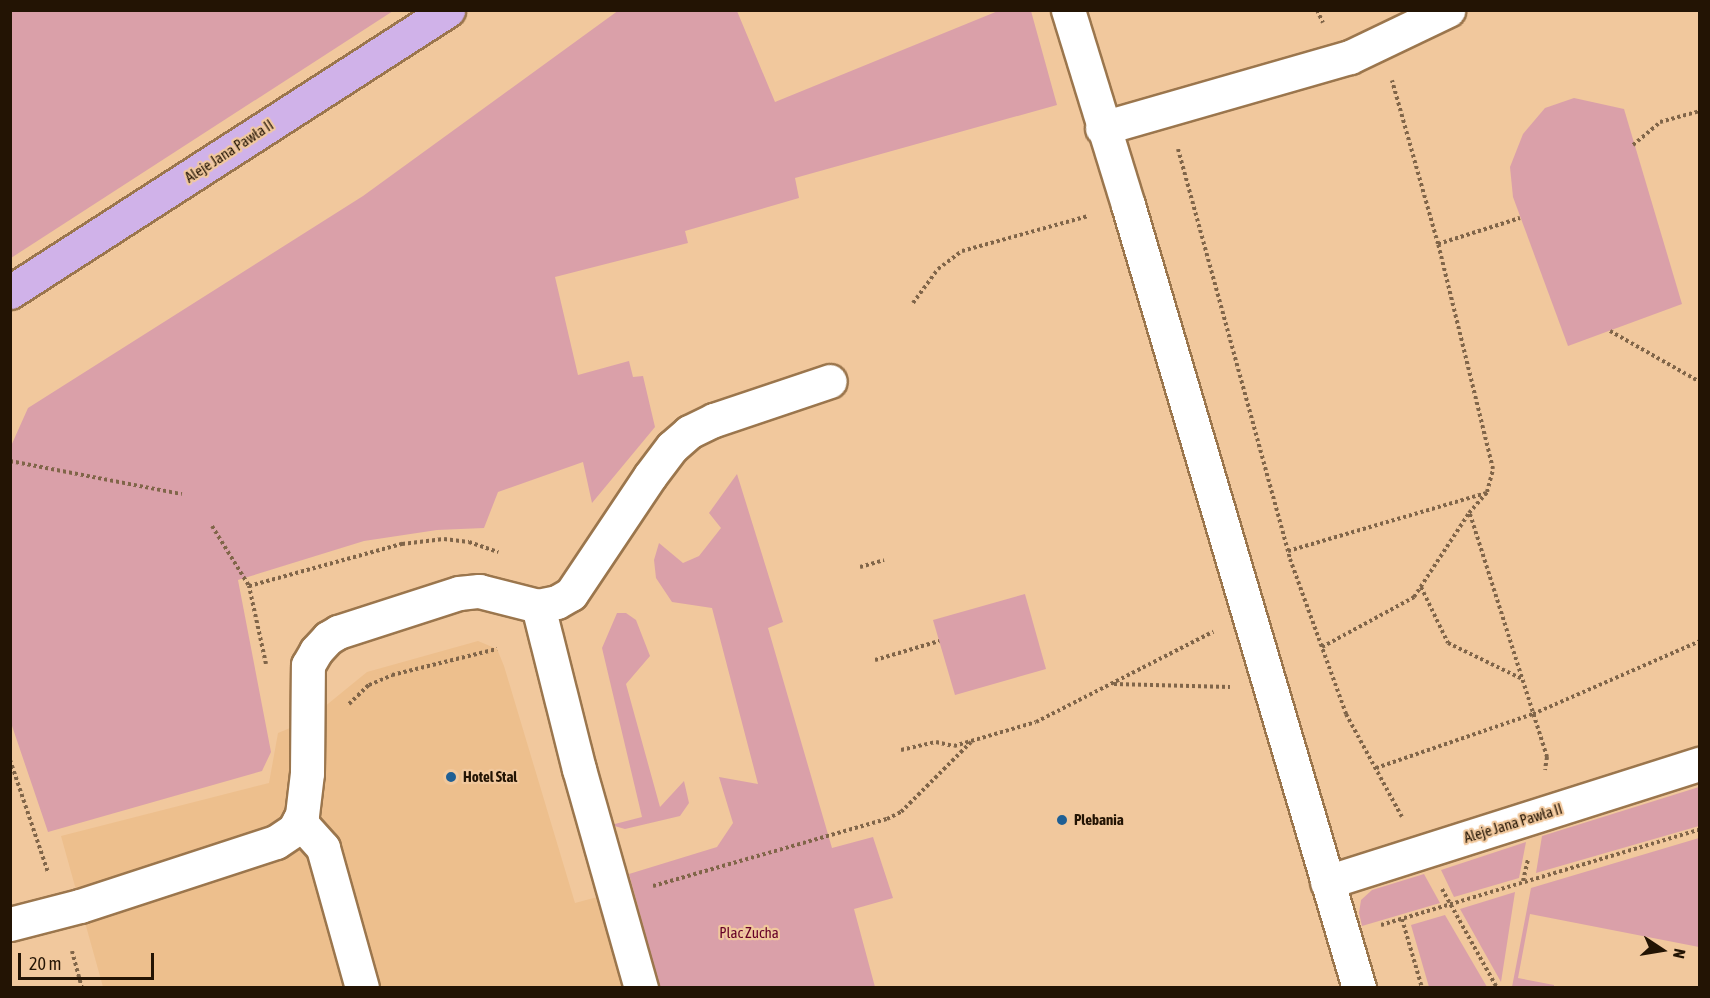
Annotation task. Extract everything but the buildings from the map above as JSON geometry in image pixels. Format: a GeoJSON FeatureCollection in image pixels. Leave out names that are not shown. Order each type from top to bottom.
{"type":"FeatureCollection","features":[{"type":"Feature","properties":{"kind":"main road","name":"Aleje Jana Pawła II"},"geometry":{"type":"LineString","coordinates":[[10,291],[448,10]]}},
{"type":"Feature","properties":{"kind":"street"},"geometry":{"type":"LineString","coordinates":[[1068,10],[1102,128],[1128,205],[1359,987]]}},
{"type":"Feature","properties":{"kind":"street"},"geometry":{"type":"LineString","coordinates":[[1102,128],[1350,57],[1448,10]]}},
{"type":"Feature","properties":{"kind":"street"},"geometry":{"type":"LineString","coordinates":[[10,309],[69,254]]}},
{"type":"Feature","properties":{"kind":"street"},"geometry":{"type":"LineString","coordinates":[[10,924],[80,906],[276,842],[294,830],[302,815],[307,773],[308,664],[315,651],[328,638],[338,632],[459,593],[479,591],[538,606],[557,602],[571,594],[650,476],[672,447],[689,432],[714,420],[830,381]]}},
{"type":"Feature","properties":{"kind":"street"},"geometry":{"type":"LineString","coordinates":[[538,606],[579,770],[641,987]]}},
{"type":"Feature","properties":{"kind":"street","name":"Aleje Jana Pawła II"},"geometry":{"type":"LineString","coordinates":[[1327,882],[1700,764]]}},
{"type":"Feature","properties":{"kind":"street"},"geometry":{"type":"LineString","coordinates":[[299,821],[323,848],[362,987]]}},
{"type":"Feature","properties":{"kind":"path"},"geometry":{"type":"LineString","coordinates":[[1322,647],[1414,597],[1469,513],[1487,492],[1493,469],[1438,244],[1381,42]]}},
{"type":"Feature","properties":{"kind":"path"},"geometry":{"type":"LineString","coordinates":[[1167,109],[1288,550],[1346,714],[1421,852]]}},
{"type":"Feature","properties":{"kind":"path"},"geometry":{"type":"LineString","coordinates":[[1633,146],[1660,122],[1700,111]]}},
{"type":"Feature","properties":{"kind":"path"},"geometry":{"type":"LineString","coordinates":[[913,303],[938,269],[962,251],[1089,216]]}},
{"type":"Feature","properties":{"kind":"path"},"geometry":{"type":"LineString","coordinates":[[1438,244],[1520,218]]}},
{"type":"Feature","properties":{"kind":"path"},"geometry":{"type":"LineString","coordinates":[[1610,331],[1700,382]]}},
{"type":"Feature","properties":{"kind":"path"},"geometry":{"type":"LineString","coordinates":[[10,461],[182,494]]}},
{"type":"Feature","properties":{"kind":"path"},"geometry":{"type":"LineString","coordinates":[[1288,550],[1487,492]]}},
{"type":"Feature","properties":{"kind":"path"},"geometry":{"type":"LineString","coordinates":[[1469,513],[1547,758],[1537,816]]}},
{"type":"Feature","properties":{"kind":"path"},"geometry":{"type":"LineString","coordinates":[[212,526],[249,586]]}},
{"type":"Feature","properties":{"kind":"path"},"geometry":{"type":"LineString","coordinates":[[860,567],[884,560]]}},
{"type":"Feature","properties":{"kind":"path"},"geometry":{"type":"LineString","coordinates":[[1420,587],[1448,643],[1522,679]]}},
{"type":"Feature","properties":{"kind":"path"},"geometry":{"type":"LineString","coordinates":[[901,750],[936,742],[954,746],[1036,722],[1221,628]]}},
{"type":"Feature","properties":{"kind":"path"},"geometry":{"type":"LineString","coordinates":[[875,660],[939,641]]}},
{"type":"Feature","properties":{"kind":"path"},"geometry":{"type":"LineString","coordinates":[[1376,768],[1533,714],[1700,641]]}},
{"type":"Feature","properties":{"kind":"path"},"geometry":{"type":"LineString","coordinates":[[343,712],[352,699],[369,684],[393,675],[497,649]]}},
{"type":"Feature","properties":{"kind":"path"},"geometry":{"type":"LineString","coordinates":[[1111,684],[1240,688]]}},
{"type":"Feature","properties":{"kind":"path"},"geometry":{"type":"LineString","coordinates":[[647,887],[887,819],[901,812],[971,742]]}},
{"type":"Feature","properties":{"kind":"path"},"geometry":{"type":"LineString","coordinates":[[1497,987],[1450,904],[1700,829]]}},
{"type":"Feature","properties":{"kind":"path"},"geometry":{"type":"LineString","coordinates":[[1402,919],[1422,987]]}},
{"type":"Feature","properties":{"kind":"shaded area"},"geometry":{"type":"Polygon","coordinates":[[[478,641],[497,649],[504,666],[575,903],[635,887],[666,987],[103,987],[61,836],[269,783],[278,733],[307,721],[367,672],[478,641]]]}},
{"type":"Feature","properties":{"kind":"green space"},"geometry":{"type":"Polygon","coordinates":[[[11,10],[393,10],[393,11],[11,258],[11,10]]]}},
{"type":"Feature","properties":{"kind":"green space"},"geometry":{"type":"Polygon","coordinates":[[[619,10],[737,11],[775,102],[998,11],[1031,11],[1057,105],[795,178],[799,198],[685,231],[688,243],[555,277],[578,375],[629,361],[633,377],[643,376],[655,427],[592,503],[583,462],[498,492],[484,528],[437,530],[364,541],[238,580],[271,752],[262,771],[48,832],[10,720],[11,446],[28,408],[363,196],[619,10]]]}},
{"type":"Feature","properties":{"kind":"green space"},"geometry":{"type":"Polygon","coordinates":[[[1574,98],[1624,109],[1682,304],[1568,346],[1513,197],[1510,167],[1523,134],[1545,108],[1574,98]]]}},
{"type":"Feature","properties":{"kind":"green space","name":"Plac Zucha"},"geometry":{"type":"Polygon","coordinates":[[[737,474],[783,622],[768,628],[832,848],[873,837],[893,898],[854,909],[875,987],[660,987],[629,874],[717,847],[733,823],[719,777],[758,784],[712,608],[672,602],[656,578],[654,560],[659,543],[683,563],[699,556],[721,528],[709,513],[737,474]]]}},
{"type":"Feature","properties":{"kind":"green space"},"geometry":{"type":"Polygon","coordinates":[[[1025,594],[1046,669],[955,695],[933,620],[1025,594]]]}},
{"type":"Feature","properties":{"kind":"green space"},"geometry":{"type":"Polygon","coordinates":[[[617,613],[626,613],[636,620],[650,656],[626,684],[660,807],[684,781],[689,803],[680,816],[625,829],[611,825],[642,817],[602,648],[617,613]]]}},
{"type":"Feature","properties":{"kind":"green space"},"geometry":{"type":"Polygon","coordinates":[[[1699,787],[1699,826],[1536,873],[1542,836],[1699,787]]]}},
{"type":"Feature","properties":{"kind":"green space"},"geometry":{"type":"Polygon","coordinates":[[[1699,838],[1699,947],[1530,914],[1518,978],[1554,985],[1554,987],[1512,987],[1531,888],[1699,838]]]}},
{"type":"Feature","properties":{"kind":"green space"},"geometry":{"type":"Polygon","coordinates":[[[1526,842],[1519,878],[1454,897],[1441,870],[1526,842]]]}},
{"type":"Feature","properties":{"kind":"green space"},"geometry":{"type":"Polygon","coordinates":[[[1424,874],[1440,903],[1362,926],[1359,913],[1361,900],[1372,890],[1424,874]]]}},
{"type":"Feature","properties":{"kind":"green space"},"geometry":{"type":"Polygon","coordinates":[[[1515,892],[1501,982],[1460,909],[1515,892]]]}},
{"type":"Feature","properties":{"kind":"green space"},"geometry":{"type":"Polygon","coordinates":[[[1445,915],[1487,987],[1429,987],[1411,925],[1445,915]]]}},
{"type":"Feature","properties":{"kind":"place","name":"Hotel Stal"},"geometry":{"type":"Point","coordinates":[451,777]}},
{"type":"Feature","properties":{"kind":"place","name":"Plebania"},"geometry":{"type":"Point","coordinates":[1062,820]}}]}
